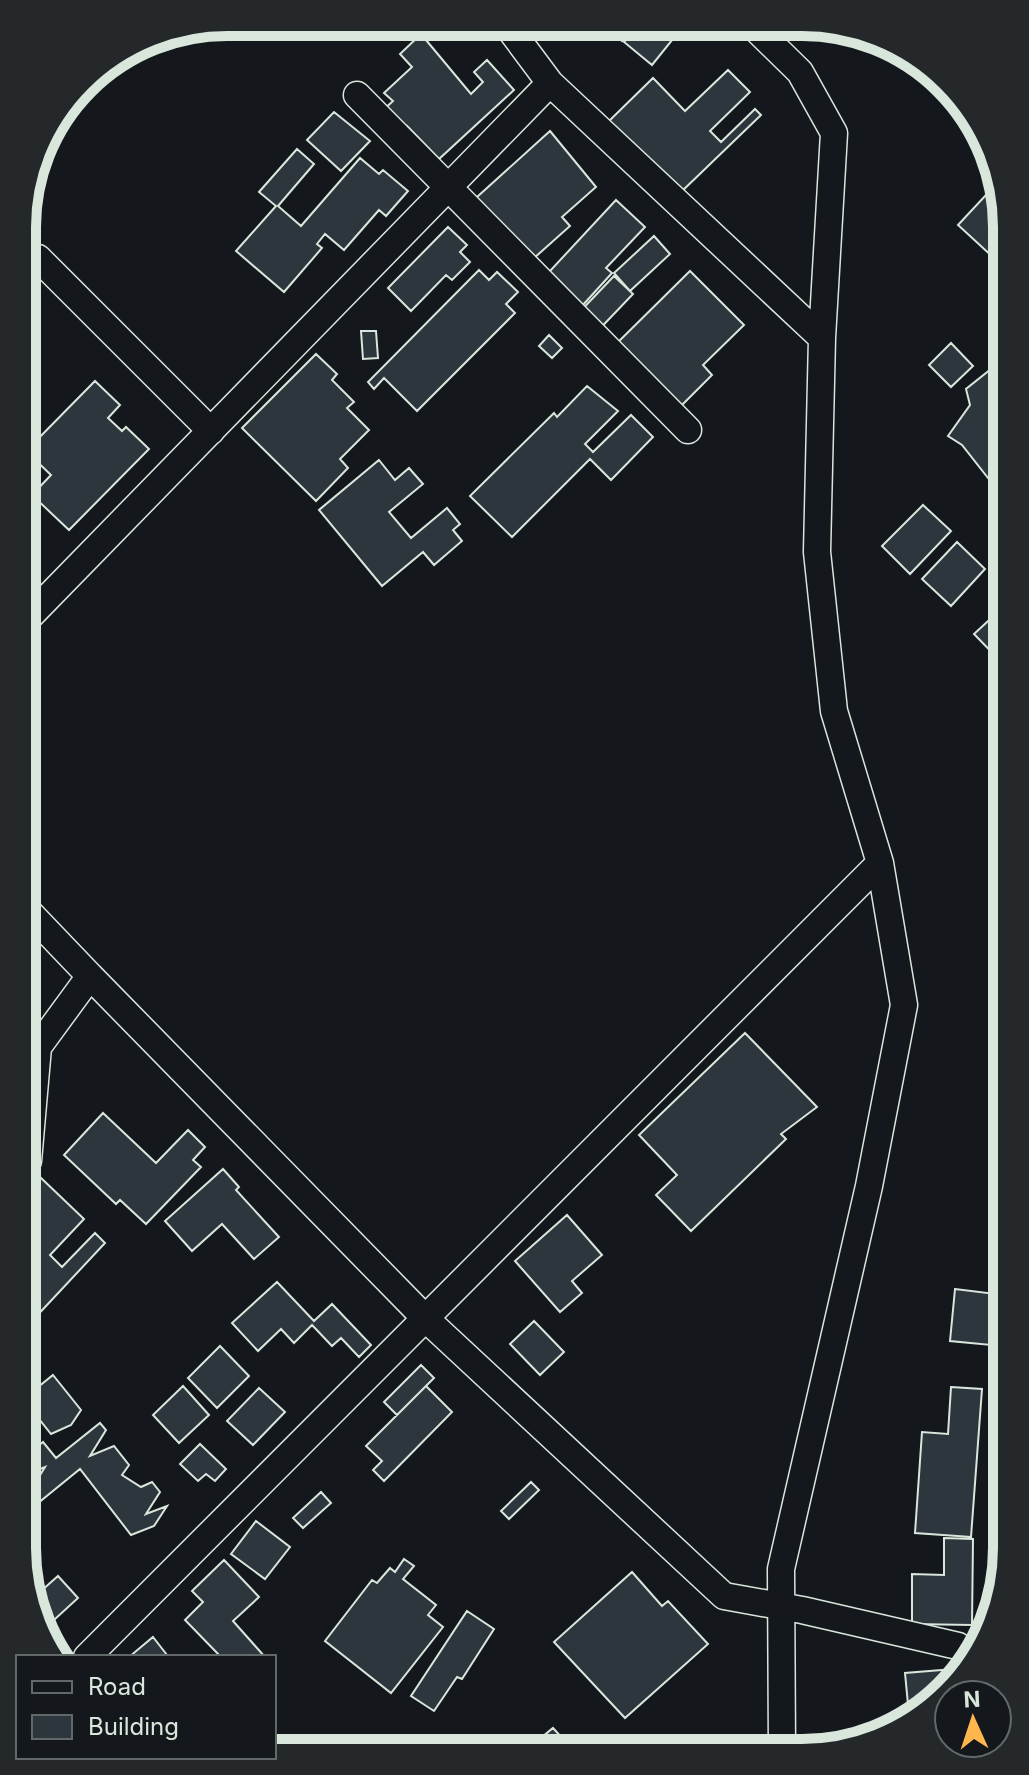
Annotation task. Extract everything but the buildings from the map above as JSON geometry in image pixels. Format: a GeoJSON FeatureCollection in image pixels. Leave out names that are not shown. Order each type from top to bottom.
{"type":"FeatureCollection","features":[{"type":"Feature","properties":{"kind":"street"},"geometry":{"type":"LineString","coordinates":[[515,36],[550,83],[822,338]]}},
{"type":"Feature","properties":{"kind":"street"},"geometry":{"type":"LineString","coordinates":[[763,36],[800,72],[834,133],[822,338],[817,552],[833,697],[880,863],[904,1005],[869,1186],[781,1569],[782,1739]]}},
{"type":"Feature","properties":{"kind":"street"},"geometry":{"type":"LineString","coordinates":[[36,610],[550,83]]}},
{"type":"Feature","properties":{"kind":"street"},"geometry":{"type":"LineString","coordinates":[[357,95],[688,430]]}},
{"type":"Feature","properties":{"kind":"street"},"geometry":{"type":"LineString","coordinates":[[38,258],[211,431]]}},
{"type":"Feature","properties":{"kind":"street"},"geometry":{"type":"LineString","coordinates":[[89,1655],[880,863]]}},
{"type":"Feature","properties":{"kind":"street"},"geometry":{"type":"LineString","coordinates":[[36,920],[425,1318],[724,1596],[781,1606],[963,1650]]}},
{"type":"Feature","properties":{"kind":"street"},"geometry":{"type":"LineString","coordinates":[[36,1070],[38,1047],[90,976]]}}]}
